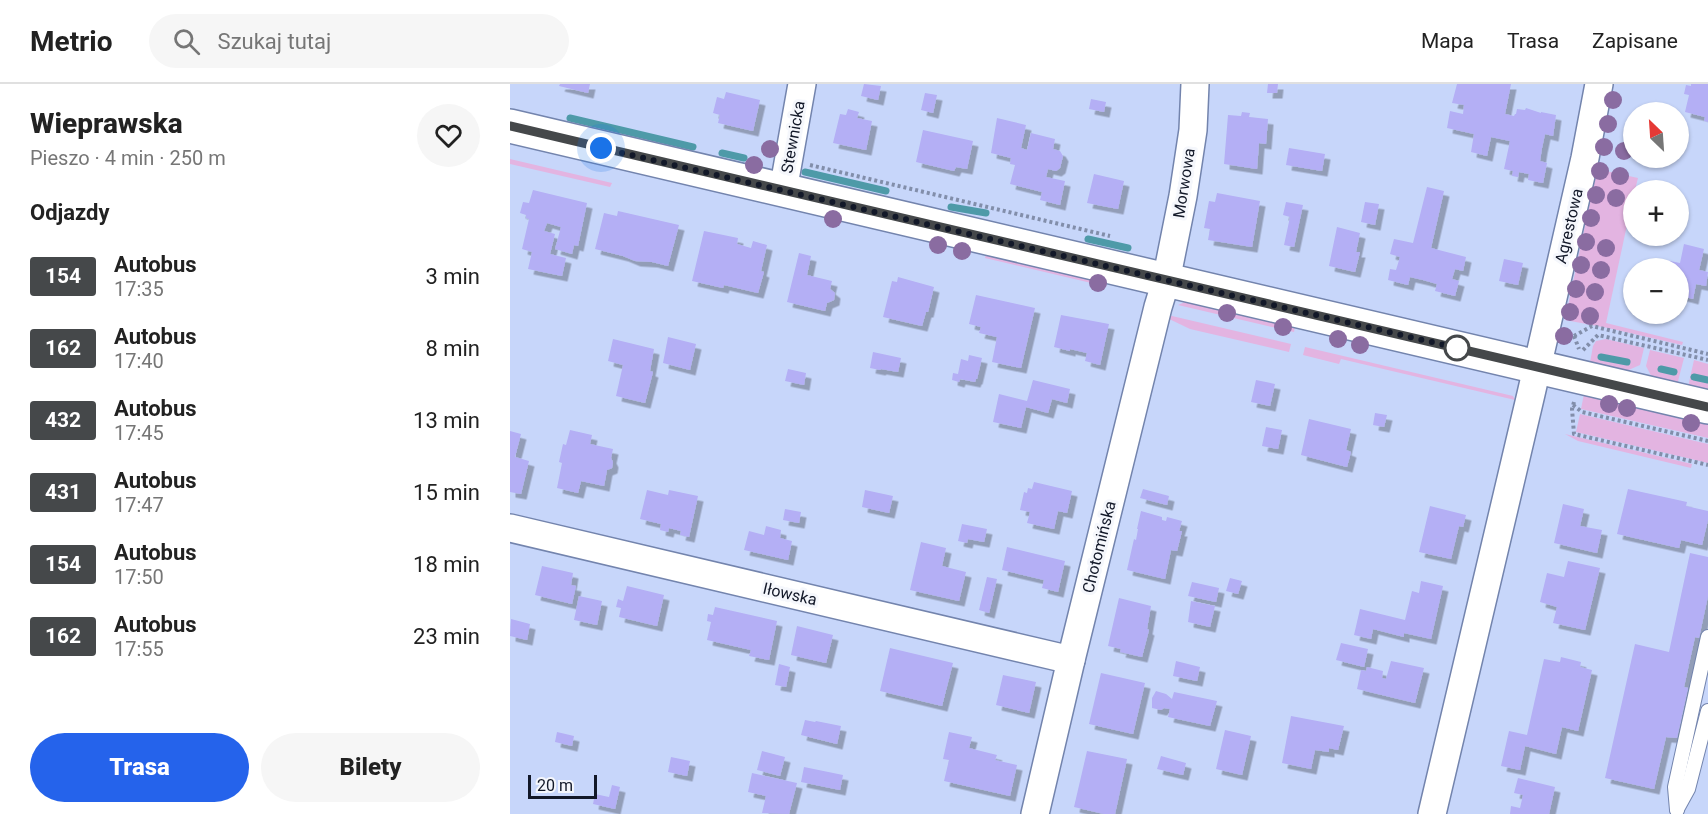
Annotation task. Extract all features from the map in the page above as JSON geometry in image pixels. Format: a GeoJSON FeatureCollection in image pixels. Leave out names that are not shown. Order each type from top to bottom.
{"type":"FeatureCollection","features":[{"type":"Feature","properties":{"kind":"street","name":"Stewnicka"},"geometry":{"type":"LineString","coordinates":[[783,191],[802,84]]}},
{"type":"Feature","properties":{"kind":"street","name":"Morwowa"},"geometry":{"type":"LineString","coordinates":[[1166,281],[1193,130],[1195,84]]}},
{"type":"Feature","properties":{"kind":"street","name":"Agrestowa"},"geometry":{"type":"LineString","coordinates":[[1432,814],[1560,383],[1585,158],[1599,84]]}},
{"type":"Feature","properties":{"kind":"street"},"geometry":{"type":"LineString","coordinates":[[510,126],[1166,281],[1560,383],[1708,407]]}},
{"type":"Feature","properties":{"kind":"street","name":"Chotomińska"},"geometry":{"type":"LineString","coordinates":[[1035,814],[1166,281]]}},
{"type":"Feature","properties":{"kind":"street","name":"Iłowska"},"geometry":{"type":"LineString","coordinates":[[510,528],[1071,660]]}},
{"type":"Feature","properties":{"kind":"lane"},"geometry":{"type":"LineString","coordinates":[[1677,812],[1675,787],[1708,638]]}},
{"type":"Feature","properties":{"kind":"lane"},"geometry":{"type":"LineString","coordinates":[[1677,812],[1688,789],[1708,711]]}},
{"type":"Feature","properties":{"kind":"path"},"geometry":{"type":"LineString","coordinates":[[1574,336],[1592,326],[1708,354]]}},
{"type":"Feature","properties":{"kind":"path"},"geometry":{"type":"LineString","coordinates":[[1708,360],[1598,335],[1571,363],[1560,383],[1574,434],[1708,465]]}},
{"type":"Feature","properties":{"kind":"path"},"geometry":{"type":"LineString","coordinates":[[1560,383],[1582,412],[1708,441]]}},
{"type":"Feature","properties":{"kind":"shaded area"},"geometry":{"type":"Polygon","coordinates":[[[510,159],[612,183],[610,187],[510,164],[510,159]]]}},
{"type":"Feature","properties":{"kind":"shaded area"},"geometry":{"type":"Polygon","coordinates":[[[1597,169],[1638,178],[1638,180],[1623,180],[1623,244],[1606,323],[1683,342],[1682,345],[1565,320],[1597,169]]]}},
{"type":"Feature","properties":{"kind":"shaded area"},"geometry":{"type":"Polygon","coordinates":[[[986,254],[1106,282],[1104,286],[985,258],[986,254]]]}},
{"type":"Feature","properties":{"kind":"shaded area"},"geometry":{"type":"Polygon","coordinates":[[[1187,301],[1295,326],[1294,332],[1178,305],[1187,301]]]}},
{"type":"Feature","properties":{"kind":"shaded area"},"geometry":{"type":"Polygon","coordinates":[[[1172,316],[1291,344],[1289,352],[1190,329],[1165,317],[1172,316]]]}},
{"type":"Feature","properties":{"kind":"shaded area"},"geometry":{"type":"Polygon","coordinates":[[[1606,339],[1644,348],[1640,365],[1617,375],[1589,368],[1593,346],[1596,341],[1606,339]]]}},
{"type":"Feature","properties":{"kind":"shaded area"},"geometry":{"type":"Polygon","coordinates":[[[1305,347],[1513,396],[1515,400],[1341,359],[1339,364],[1303,355],[1305,347]]]}},
{"type":"Feature","properties":{"kind":"shaded area"},"geometry":{"type":"Polygon","coordinates":[[[1650,350],[1684,358],[1677,385],[1656,385],[1646,366],[1650,350]]]}},
{"type":"Feature","properties":{"kind":"shaded area"},"geometry":{"type":"Polygon","coordinates":[[[1694,360],[1708,364],[1708,397],[1688,387],[1694,360]]]}},
{"type":"Feature","properties":{"kind":"shaded area"},"geometry":{"type":"Polygon","coordinates":[[[1585,389],[1708,418],[1708,438],[1581,409],[1585,389]]]}},
{"type":"Feature","properties":{"kind":"shaded area"},"geometry":{"type":"Polygon","coordinates":[[[1580,414],[1708,444],[1708,463],[1576,432],[1580,414]]]}},
{"type":"Feature","properties":{"kind":"shaded area"},"geometry":{"type":"Polygon","coordinates":[[[1565,434],[1692,464],[1691,468],[1578,441],[1565,434]]]}},
{"type":"Feature","properties":{"kind":"building"},"geometry":{"type":"Polygon","coordinates":[[[560,84],[590,84],[588,93],[559,86],[560,84]]]}},
{"type":"Feature","properties":{"kind":"building"},"geometry":{"type":"Polygon","coordinates":[[[864,84],[881,86],[878,100],[861,96],[864,84]]]}},
{"type":"Feature","properties":{"kind":"building"},"geometry":{"type":"Polygon","coordinates":[[[1268,84],[1278,84],[1277,93],[1267,93],[1268,84]]]}},
{"type":"Feature","properties":{"kind":"building"},"geometry":{"type":"Polygon","coordinates":[[[1457,84],[1511,84],[1505,114],[1514,116],[1517,109],[1525,110],[1526,108],[1556,115],[1553,136],[1545,134],[1542,148],[1540,161],[1547,163],[1543,183],[1528,180],[1529,174],[1519,172],[1518,177],[1512,176],[1513,171],[1504,169],[1510,141],[1491,137],[1487,156],[1471,152],[1474,134],[1447,128],[1450,111],[1463,114],[1464,105],[1452,103],[1457,84]]]}},
{"type":"Feature","properties":{"kind":"building"},"geometry":{"type":"Polygon","coordinates":[[[1691,84],[1708,84],[1708,122],[1704,121],[1705,117],[1689,113],[1689,95],[1684,94],[1686,85],[1691,86],[1691,84]]]}},
{"type":"Feature","properties":{"kind":"building"},"geometry":{"type":"Polygon","coordinates":[[[726,92],[760,100],[753,131],[718,123],[720,115],[713,113],[717,97],[724,99],[726,92]]]}},
{"type":"Feature","properties":{"kind":"building"},"geometry":{"type":"Polygon","coordinates":[[[925,93],[937,95],[933,113],[921,110],[925,93]]]}},
{"type":"Feature","properties":{"kind":"building"},"geometry":{"type":"Polygon","coordinates":[[[1091,99],[1106,102],[1104,112],[1089,109],[1091,99]]]}},
{"type":"Feature","properties":{"kind":"building"},"geometry":{"type":"Polygon","coordinates":[[[848,109],[859,112],[857,118],[872,121],[866,150],[833,143],[840,114],[846,115],[848,109]]]}},
{"type":"Feature","properties":{"kind":"building"},"geometry":{"type":"Polygon","coordinates":[[[1242,112],[1250,113],[1249,117],[1268,119],[1266,144],[1259,143],[1257,169],[1224,164],[1228,115],[1241,116],[1242,112]]]}},
{"type":"Feature","properties":{"kind":"building"},"geometry":{"type":"Polygon","coordinates":[[[997,118],[1026,125],[1021,148],[1027,150],[1031,133],[1055,139],[1053,149],[1060,151],[1063,156],[1060,168],[1056,171],[1048,169],[1046,177],[1065,181],[1060,205],[1040,200],[1042,192],[1010,184],[1015,165],[1010,164],[1011,158],[991,153],[997,118]]]}},
{"type":"Feature","properties":{"kind":"building"},"geometry":{"type":"Polygon","coordinates":[[[923,130],[973,141],[967,169],[956,167],[954,171],[916,162],[923,130]]]}},
{"type":"Feature","properties":{"kind":"building"},"geometry":{"type":"Polygon","coordinates":[[[1289,148],[1325,154],[1322,171],[1286,165],[1289,148]]]}},
{"type":"Feature","properties":{"kind":"building"},"geometry":{"type":"Polygon","coordinates":[[[1094,174],[1124,181],[1118,209],[1087,203],[1094,174]]]}},
{"type":"Feature","properties":{"kind":"building"},"geometry":{"type":"Polygon","coordinates":[[[1427,187],[1444,191],[1431,248],[1466,257],[1463,271],[1455,269],[1452,279],[1459,281],[1455,296],[1435,291],[1437,284],[1423,280],[1410,277],[1408,285],[1388,280],[1390,269],[1396,270],[1400,257],[1390,254],[1394,239],[1413,243],[1427,187]]]}},
{"type":"Feature","properties":{"kind":"building"},"geometry":{"type":"Polygon","coordinates":[[[533,190],[587,203],[578,246],[574,245],[572,254],[555,249],[561,227],[547,223],[544,231],[555,234],[550,254],[566,258],[562,276],[528,269],[532,252],[522,249],[529,219],[520,213],[523,202],[529,203],[533,190]]]}},
{"type":"Feature","properties":{"kind":"building"},"geometry":{"type":"Polygon","coordinates":[[[1217,193],[1260,201],[1252,247],[1208,240],[1210,229],[1204,228],[1209,201],[1215,202],[1217,193]]]}},
{"type":"Feature","properties":{"kind":"building"},"geometry":{"type":"Polygon","coordinates":[[[1286,202],[1303,205],[1294,247],[1284,245],[1290,217],[1283,215],[1286,202]]]}},
{"type":"Feature","properties":{"kind":"building"},"geometry":{"type":"Polygon","coordinates":[[[1365,202],[1379,204],[1375,225],[1361,222],[1365,202]]]}},
{"type":"Feature","properties":{"kind":"building"},"geometry":{"type":"Polygon","coordinates":[[[618,211],[679,225],[668,266],[635,261],[595,249],[604,213],[617,216],[618,211]]]}},
{"type":"Feature","properties":{"kind":"building"},"geometry":{"type":"Polygon","coordinates":[[[1337,227],[1360,233],[1356,252],[1360,252],[1355,272],[1329,266],[1337,227]]]}},
{"type":"Feature","properties":{"kind":"building"},"geometry":{"type":"Polygon","coordinates":[[[704,231],[738,238],[737,244],[751,248],[753,241],[767,245],[761,271],[764,272],[758,293],[692,281],[704,231]]]}},
{"type":"Feature","properties":{"kind":"building"},"geometry":{"type":"Polygon","coordinates":[[[1684,246],[1704,249],[1699,270],[1708,272],[1706,286],[1696,284],[1693,299],[1689,298],[1689,258],[1681,258],[1684,246]]]}},
{"type":"Feature","properties":{"kind":"building"},"geometry":{"type":"Polygon","coordinates":[[[799,253],[811,256],[807,275],[832,281],[830,289],[835,293],[834,300],[827,303],[825,311],[787,302],[799,253]]]}},
{"type":"Feature","properties":{"kind":"building"},"geometry":{"type":"Polygon","coordinates":[[[1504,259],[1523,263],[1518,285],[1499,281],[1504,259]]]}},
{"type":"Feature","properties":{"kind":"building"},"geometry":{"type":"Polygon","coordinates":[[[898,277],[934,287],[922,326],[883,317],[892,281],[897,282],[898,277]]]}},
{"type":"Feature","properties":{"kind":"building"},"geometry":{"type":"Polygon","coordinates":[[[976,295],[1035,308],[1021,368],[992,362],[997,337],[979,333],[981,327],[969,324],[976,295]]]}},
{"type":"Feature","properties":{"kind":"building"},"geometry":{"type":"Polygon","coordinates":[[[1061,315],[1109,324],[1100,365],[1085,361],[1087,353],[1054,347],[1061,315]]]}},
{"type":"Feature","properties":{"kind":"building"},"geometry":{"type":"Polygon","coordinates":[[[668,337],[696,344],[690,370],[663,363],[668,337]]]}},
{"type":"Feature","properties":{"kind":"building"},"geometry":{"type":"Polygon","coordinates":[[[613,339],[654,349],[650,371],[653,372],[645,403],[616,396],[623,365],[608,361],[613,339]]]}},
{"type":"Feature","properties":{"kind":"building"},"geometry":{"type":"Polygon","coordinates":[[[873,352],[901,358],[898,372],[870,368],[873,352]]]}},
{"type":"Feature","properties":{"kind":"building"},"geometry":{"type":"Polygon","coordinates":[[[969,355],[982,358],[975,382],[952,380],[953,373],[958,374],[961,359],[968,361],[969,355]]]}},
{"type":"Feature","properties":{"kind":"building"},"geometry":{"type":"Polygon","coordinates":[[[788,369],[806,373],[804,385],[785,381],[788,369]]]}},
{"type":"Feature","properties":{"kind":"building"},"geometry":{"type":"Polygon","coordinates":[[[1033,380],[1070,389],[1067,403],[1052,399],[1048,413],[1026,407],[1021,428],[993,422],[999,394],[1027,401],[1033,380]]]}},
{"type":"Feature","properties":{"kind":"building"},"geometry":{"type":"Polygon","coordinates":[[[1256,380],[1275,384],[1270,406],[1251,402],[1256,380]]]}},
{"type":"Feature","properties":{"kind":"building"},"geometry":{"type":"Polygon","coordinates":[[[1375,413],[1387,415],[1384,427],[1373,425],[1375,413]]]}},
{"type":"Feature","properties":{"kind":"building"},"geometry":{"type":"Polygon","coordinates":[[[1309,419],[1351,429],[1346,450],[1351,452],[1347,467],[1301,455],[1309,419]]]}},
{"type":"Feature","properties":{"kind":"building"},"geometry":{"type":"Polygon","coordinates":[[[1266,427],[1282,430],[1278,449],[1262,446],[1266,427]]]}},
{"type":"Feature","properties":{"kind":"building"},"geometry":{"type":"Polygon","coordinates":[[[570,430],[592,435],[590,444],[613,449],[612,468],[607,470],[604,486],[581,481],[578,493],[557,488],[563,444],[566,445],[570,430]]]}},
{"type":"Feature","properties":{"kind":"building"},"geometry":{"type":"Polygon","coordinates":[[[510,431],[521,434],[515,457],[529,461],[521,494],[510,492],[510,431]]]}},
{"type":"Feature","properties":{"kind":"building"},"geometry":{"type":"Polygon","coordinates":[[[1034,482],[1072,491],[1067,513],[1058,511],[1054,529],[1027,523],[1030,512],[1020,510],[1024,492],[1027,493],[1028,488],[1032,489],[1034,482]]]}},
{"type":"Feature","properties":{"kind":"building"},"geometry":{"type":"Polygon","coordinates":[[[1143,489],[1169,496],[1167,505],[1140,498],[1143,489]]]}},
{"type":"Feature","properties":{"kind":"building"},"geometry":{"type":"Polygon","coordinates":[[[1628,489],[1687,502],[1686,506],[1708,511],[1702,545],[1681,540],[1679,548],[1617,534],[1628,489]]]}},
{"type":"Feature","properties":{"kind":"building"},"geometry":{"type":"Polygon","coordinates":[[[647,490],[668,495],[669,490],[698,496],[689,537],[680,535],[681,531],[669,528],[668,532],[660,530],[661,524],[640,519],[647,490]]]}},
{"type":"Feature","properties":{"kind":"building"},"geometry":{"type":"Polygon","coordinates":[[[865,490],[893,496],[889,513],[862,507],[865,490]]]}},
{"type":"Feature","properties":{"kind":"building"},"geometry":{"type":"Polygon","coordinates":[[[1563,504],[1584,509],[1580,526],[1602,530],[1597,553],[1554,543],[1563,504]]]}},
{"type":"Feature","properties":{"kind":"building"},"geometry":{"type":"Polygon","coordinates":[[[1430,506],[1466,515],[1463,527],[1459,526],[1451,559],[1419,552],[1430,506]]]}},
{"type":"Feature","properties":{"kind":"building"},"geometry":{"type":"Polygon","coordinates":[[[785,509],[801,512],[799,523],[783,520],[785,509]]]}},
{"type":"Feature","properties":{"kind":"building"},"geometry":{"type":"Polygon","coordinates":[[[1141,511],[1162,517],[1162,520],[1166,521],[1167,517],[1182,521],[1177,551],[1171,550],[1165,579],[1127,570],[1134,539],[1136,540],[1141,511]]]}},
{"type":"Feature","properties":{"kind":"building"},"geometry":{"type":"Polygon","coordinates":[[[962,524],[987,529],[984,542],[968,539],[967,543],[958,541],[962,524]]]}},
{"type":"Feature","properties":{"kind":"building"},"geometry":{"type":"Polygon","coordinates":[[[766,526],[781,530],[780,538],[792,541],[788,560],[744,550],[749,531],[764,535],[766,526]]]}},
{"type":"Feature","properties":{"kind":"building"},"geometry":{"type":"Polygon","coordinates":[[[921,542],[946,548],[942,566],[966,572],[959,601],[910,590],[921,542]]]}},
{"type":"Feature","properties":{"kind":"building"},"geometry":{"type":"Polygon","coordinates":[[[1007,547],[1065,561],[1058,592],[1042,588],[1044,580],[1002,570],[1007,547]]]}},
{"type":"Feature","properties":{"kind":"building"},"geometry":{"type":"Polygon","coordinates":[[[1690,553],[1708,557],[1708,596],[1699,638],[1695,637],[1684,687],[1688,688],[1677,738],[1666,737],[1654,789],[1605,778],[1635,644],[1669,652],[1690,553]]]}},
{"type":"Feature","properties":{"kind":"building"},"geometry":{"type":"Polygon","coordinates":[[[1568,561],[1600,568],[1585,630],[1553,623],[1557,607],[1540,602],[1547,573],[1564,577],[1568,561]]]}},
{"type":"Feature","properties":{"kind":"building"},"geometry":{"type":"Polygon","coordinates":[[[542,566],[573,573],[571,585],[576,586],[572,604],[535,595],[542,566]]]}},
{"type":"Feature","properties":{"kind":"building"},"geometry":{"type":"Polygon","coordinates":[[[987,577],[997,579],[989,613],[979,610],[987,577]]]}},
{"type":"Feature","properties":{"kind":"building"},"geometry":{"type":"Polygon","coordinates":[[[1230,578],[1242,581],[1238,594],[1226,591],[1230,578]]]}},
{"type":"Feature","properties":{"kind":"building"},"geometry":{"type":"Polygon","coordinates":[[[1421,581],[1443,586],[1431,639],[1404,633],[1404,637],[1373,629],[1371,639],[1354,635],[1360,609],[1405,620],[1412,591],[1419,593],[1421,581]]]}},
{"type":"Feature","properties":{"kind":"building"},"geometry":{"type":"Polygon","coordinates":[[[1192,582],[1219,588],[1216,602],[1188,596],[1192,582]]]}},
{"type":"Feature","properties":{"kind":"building"},"geometry":{"type":"Polygon","coordinates":[[[627,586],[664,595],[657,626],[619,617],[621,608],[616,607],[618,599],[623,601],[627,586]]]}},
{"type":"Feature","properties":{"kind":"building"},"geometry":{"type":"Polygon","coordinates":[[[579,596],[602,601],[597,625],[574,620],[579,596]]]}},
{"type":"Feature","properties":{"kind":"building"},"geometry":{"type":"Polygon","coordinates":[[[1119,598],[1151,606],[1147,629],[1149,630],[1142,657],[1120,652],[1121,649],[1108,646],[1119,598]]]}},
{"type":"Feature","properties":{"kind":"building"},"geometry":{"type":"Polygon","coordinates":[[[1191,601],[1215,606],[1210,627],[1188,622],[1191,601]]]}},
{"type":"Feature","properties":{"kind":"building"},"geometry":{"type":"Polygon","coordinates":[[[715,607],[777,621],[769,660],[749,656],[751,650],[707,640],[711,622],[707,621],[708,614],[713,615],[715,607]]]}},
{"type":"Feature","properties":{"kind":"building"},"geometry":{"type":"Polygon","coordinates":[[[511,619],[530,624],[527,640],[510,636],[511,619]]]}},
{"type":"Feature","properties":{"kind":"building"},"geometry":{"type":"Polygon","coordinates":[[[797,626],[833,635],[826,663],[791,655],[797,626]]]}},
{"type":"Feature","properties":{"kind":"building"},"geometry":{"type":"Polygon","coordinates":[[[1341,643],[1368,649],[1364,667],[1336,660],[1341,643]]]}},
{"type":"Feature","properties":{"kind":"building"},"geometry":{"type":"Polygon","coordinates":[[[890,648],[953,663],[942,706],[880,691],[890,648]]]}},
{"type":"Feature","properties":{"kind":"building"},"geometry":{"type":"Polygon","coordinates":[[[1561,657],[1581,662],[1580,667],[1592,670],[1578,731],[1562,727],[1556,754],[1525,746],[1520,770],[1501,766],[1509,731],[1527,735],[1544,659],[1560,662],[1561,657]]]}},
{"type":"Feature","properties":{"kind":"building"},"geometry":{"type":"Polygon","coordinates":[[[1176,661],[1200,667],[1197,681],[1173,676],[1176,661]]]}},
{"type":"Feature","properties":{"kind":"building"},"geometry":{"type":"Polygon","coordinates":[[[1391,661],[1424,668],[1415,703],[1357,689],[1361,670],[1366,671],[1367,667],[1383,671],[1382,678],[1386,679],[1391,661]]]}},
{"type":"Feature","properties":{"kind":"building"},"geometry":{"type":"Polygon","coordinates":[[[779,664],[790,667],[786,687],[775,685],[779,664]]]}},
{"type":"Feature","properties":{"kind":"building"},"geometry":{"type":"Polygon","coordinates":[[[1101,673],[1145,683],[1133,734],[1089,724],[1101,673]]]}},
{"type":"Feature","properties":{"kind":"building"},"geometry":{"type":"Polygon","coordinates":[[[1003,675],[1036,682],[1029,713],[996,705],[1003,675]]]}},
{"type":"Feature","properties":{"kind":"building"},"geometry":{"type":"Polygon","coordinates":[[[1156,691],[1172,699],[1174,692],[1217,701],[1210,726],[1168,717],[1170,709],[1152,708],[1152,698],[1156,691]]]}},
{"type":"Feature","properties":{"kind":"building"},"geometry":{"type":"Polygon","coordinates":[[[1291,716],[1344,726],[1338,750],[1329,748],[1329,752],[1315,750],[1311,769],[1282,763],[1291,716]]]}},
{"type":"Feature","properties":{"kind":"building"},"geometry":{"type":"Polygon","coordinates":[[[805,720],[841,726],[837,744],[801,735],[805,720]]]}},
{"type":"Feature","properties":{"kind":"building"},"geometry":{"type":"Polygon","coordinates":[[[1225,730],[1251,736],[1242,775],[1216,769],[1225,730]]]}},
{"type":"Feature","properties":{"kind":"building"},"geometry":{"type":"Polygon","coordinates":[[[557,732],[574,736],[572,746],[555,742],[557,732]]]}},
{"type":"Feature","properties":{"kind":"building"},"geometry":{"type":"Polygon","coordinates":[[[949,732],[972,737],[969,748],[997,755],[995,760],[1017,765],[1010,796],[944,781],[949,760],[943,759],[949,732]]]}},
{"type":"Feature","properties":{"kind":"building"},"geometry":{"type":"Polygon","coordinates":[[[762,751],[785,757],[780,776],[757,770],[762,751]]]}},
{"type":"Feature","properties":{"kind":"building"},"geometry":{"type":"Polygon","coordinates":[[[1087,751],[1127,759],[1115,814],[1104,814],[1074,807],[1087,751]]]}},
{"type":"Feature","properties":{"kind":"building"},"geometry":{"type":"Polygon","coordinates":[[[1161,756],[1186,763],[1183,775],[1157,769],[1161,756]]]}},
{"type":"Feature","properties":{"kind":"building"},"geometry":{"type":"Polygon","coordinates":[[[671,757],[690,761],[687,776],[668,772],[671,757]]]}},
{"type":"Feature","properties":{"kind":"building"},"geometry":{"type":"Polygon","coordinates":[[[804,767],[843,775],[840,790],[801,782],[804,767]]]}},
{"type":"Feature","properties":{"kind":"building"},"geometry":{"type":"Polygon","coordinates":[[[752,773],[797,783],[789,814],[762,813],[766,796],[748,792],[752,773]]]}},
{"type":"Feature","properties":{"kind":"building"},"geometry":{"type":"Polygon","coordinates":[[[1518,778],[1555,787],[1549,814],[1510,814],[1511,806],[1520,808],[1523,795],[1514,793],[1518,778]]]}},
{"type":"Feature","properties":{"kind":"building"},"geometry":{"type":"Polygon","coordinates":[[[612,785],[620,787],[615,809],[593,804],[595,794],[609,797],[612,785]]]}},
{"type":"Feature","properties":{"kind":"waterway"},"geometry":{"type":"LineString","coordinates":[[570,118],[693,147]]}},
{"type":"Feature","properties":{"kind":"waterway"},"geometry":{"type":"LineString","coordinates":[[722,153],[744,158]]}},
{"type":"Feature","properties":{"kind":"waterway"},"geometry":{"type":"LineString","coordinates":[[805,172],[886,191]]}},
{"type":"Feature","properties":{"kind":"waterway"},"geometry":{"type":"LineString","coordinates":[[951,207],[986,213]]}},
{"type":"Feature","properties":{"kind":"waterway"},"geometry":{"type":"LineString","coordinates":[[1088,239],[1128,248]]}},
{"type":"Feature","properties":{"kind":"waterway"},"geometry":{"type":"LineString","coordinates":[[1601,357],[1627,362]]}},
{"type":"Feature","properties":{"kind":"waterway"},"geometry":{"type":"LineString","coordinates":[[1661,369],[1674,372]]}},
{"type":"Feature","properties":{"kind":"waterway"},"geometry":{"type":"LineString","coordinates":[[1694,377],[1708,380]]}},
{"type":"Feature","properties":{"kind":"bus line","name":"154"},"geometry":{"type":"LineString","coordinates":[[510,126],[1708,407]]}},
{"type":"Feature","properties":{"kind":"route"},"geometry":{"type":"LineString","coordinates":[[601,148],[1457,348]]}}]}
